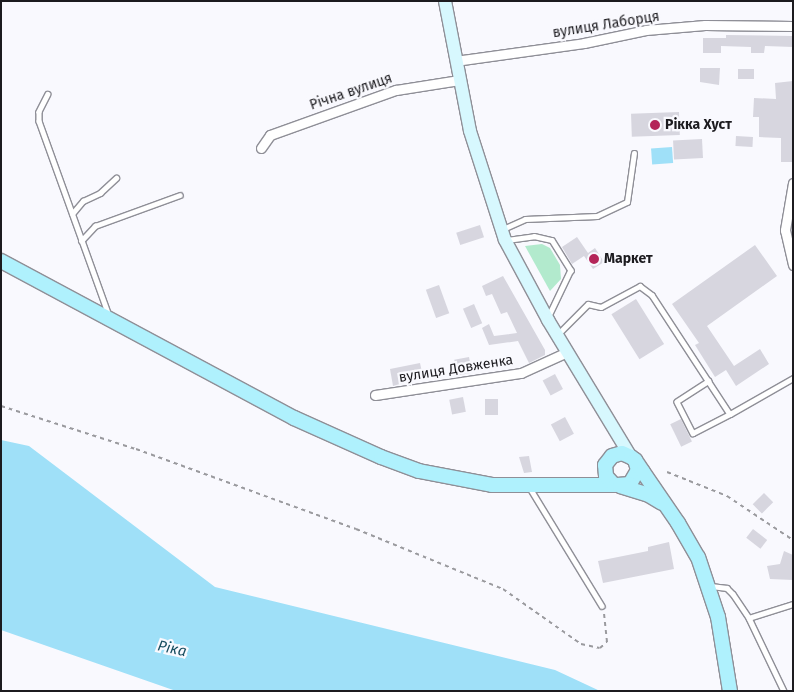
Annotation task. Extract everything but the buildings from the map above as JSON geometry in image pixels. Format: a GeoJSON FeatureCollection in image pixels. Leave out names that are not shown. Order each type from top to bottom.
{"type":"FeatureCollection","features":[{"type":"Feature","properties":{"kind":"main road"},"geometry":{"type":"LineString","coordinates":[[445,1],[455,61],[477,160],[503,235],[567,352],[698,558],[710,586],[730,691]]}},
{"type":"Feature","properties":{"kind":"main road"},"geometry":{"type":"LineString","coordinates":[[1,261],[294,418],[380,458],[456,480],[530,486],[617,486],[630,484],[637,476],[633,458]]}},
{"type":"Feature","properties":{"kind":"main road"},"geometry":{"type":"LineString","coordinates":[[618,434],[604,470],[617,486],[647,494],[666,506]]}},
{"type":"Feature","properties":{"kind":"main road"},"geometry":{"type":"LineString","coordinates":[[569,485],[592,476],[610,458],[622,453],[633,458]]}},
{"type":"Feature","properties":{"kind":"street","name":"вулиця Лаборця"},"geometry":{"type":"LineString","coordinates":[[455,61],[584,43],[646,30],[705,25],[793,26]]}},
{"type":"Feature","properties":{"kind":"street","name":"Річна вулиця"},"geometry":{"type":"LineString","coordinates":[[261,148],[270,135],[396,90],[459,80]]}},
{"type":"Feature","properties":{"kind":"street"},"geometry":{"type":"LineString","coordinates":[[793,183],[785,230],[793,265]]}},
{"type":"Feature","properties":{"kind":"street","name":"вулиця Довженка"},"geometry":{"type":"LineString","coordinates":[[375,395],[521,373],[567,352]]}},
{"type":"Feature","properties":{"kind":"lane"},"geometry":{"type":"LineString","coordinates":[[48,94],[39,112],[39,121],[110,319]]}},
{"type":"Feature","properties":{"kind":"lane"},"geometry":{"type":"LineString","coordinates":[[503,235],[525,219],[597,216],[627,202],[634,152]]}},
{"type":"Feature","properties":{"kind":"lane"},"geometry":{"type":"LineString","coordinates":[[72,214],[83,201],[100,193],[116,178]]}},
{"type":"Feature","properties":{"kind":"lane"},"geometry":{"type":"LineString","coordinates":[[81,241],[95,226],[180,195]]}},
{"type":"Feature","properties":{"kind":"lane"},"geometry":{"type":"LineString","coordinates":[[503,235],[534,236],[552,240],[571,270],[548,320]]}},
{"type":"Feature","properties":{"kind":"lane"},"geometry":{"type":"LineString","coordinates":[[557,335],[588,304],[601,307],[640,286],[652,295],[730,414]]}},
{"type":"Feature","properties":{"kind":"lane"},"geometry":{"type":"LineString","coordinates":[[709,381],[677,402],[694,433],[793,378]]}},
{"type":"Feature","properties":{"kind":"lane"},"geometry":{"type":"LineString","coordinates":[[530,486],[602,606]]}},
{"type":"Feature","properties":{"kind":"lane"},"geometry":{"type":"LineString","coordinates":[[710,586],[726,588],[749,618],[784,691]]}},
{"type":"Feature","properties":{"kind":"lane"},"geometry":{"type":"LineString","coordinates":[[749,618],[793,604]]}},
{"type":"Feature","properties":{"kind":"path"},"geometry":{"type":"LineString","coordinates":[[1,406],[136,448],[356,529],[494,585],[581,644],[600,648],[607,642],[602,606]]}},
{"type":"Feature","properties":{"kind":"path"},"geometry":{"type":"LineString","coordinates":[[667,472],[727,496],[793,540]]}},
{"type":"Feature","properties":{"kind":"green space"},"geometry":{"type":"Polygon","coordinates":[[[542,244],[550,248],[560,265],[561,279],[550,291],[525,246],[542,244]]]}},
{"type":"Feature","properties":{"kind":"water"},"geometry":{"type":"Polygon","coordinates":[[[672,147],[673,163],[652,164],[651,148],[672,147]]]}},
{"type":"Feature","properties":{"kind":"water","name":"Ріка"},"geometry":{"type":"Polygon","coordinates":[[[1,440],[29,446],[215,587],[555,670],[600,691],[176,691],[1,630],[1,440]]]}},
{"type":"Feature","properties":{"kind":"place","name":"Рікка Хуст"},"geometry":{"type":"Point","coordinates":[655,125]}},
{"type":"Feature","properties":{"kind":"place","name":"Маркет"},"geometry":{"type":"Point","coordinates":[594,259]}}]}
